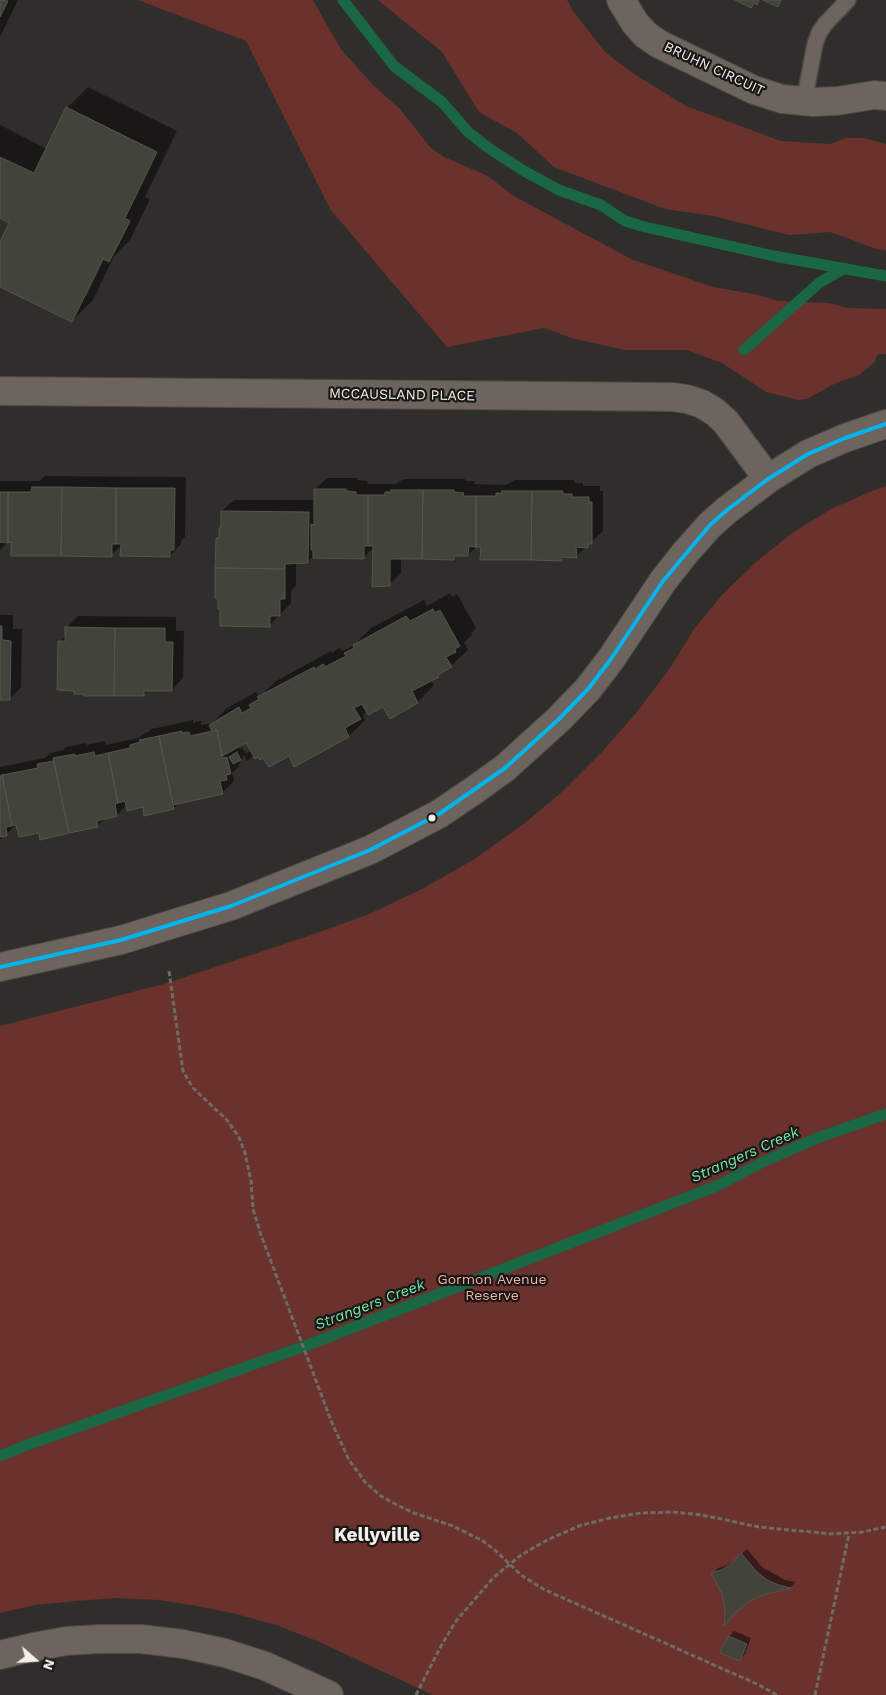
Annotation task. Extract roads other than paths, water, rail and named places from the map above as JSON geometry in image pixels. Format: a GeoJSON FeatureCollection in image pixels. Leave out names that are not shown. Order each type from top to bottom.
{"type":"FeatureCollection","features":[{"type":"Feature","properties":{"kind":"street","name":"BRUHN CIRCUIT"},"geometry":{"type":"LineString","coordinates":[[621,0],[635,23],[646,35],[659,44],[754,90],[782,99],[804,102],[836,101],[860,96],[886,96]]}},
{"type":"Feature","properties":{"kind":"street","name":"MCCAUSLAND PLACE"},"geometry":{"type":"LineString","coordinates":[[0,391],[672,397],[702,404],[715,412],[726,422],[768,479]]}},
{"type":"Feature","properties":{"kind":"street"},"geometry":{"type":"LineString","coordinates":[[0,967],[120,940],[231,906],[370,850],[439,814],[505,768],[559,719],[588,689],[611,659],[663,581],[710,525],[727,510],[768,479],[808,454],[845,438],[886,424]]}},
{"type":"Feature","properties":{"kind":"street"},"geometry":{"type":"LineString","coordinates":[[0,1655],[33,1646],[99,1639],[141,1639],[183,1644],[224,1653],[265,1666],[329,1695]]}},
{"type":"Feature","properties":{"kind":"lane"},"geometry":{"type":"LineString","coordinates":[[804,102],[815,44],[819,33],[832,15],[848,0]]}},
{"type":"Feature","properties":{"kind":"waterway"},"geometry":{"type":"LineString","coordinates":[[343,0],[394,66],[442,102],[468,132],[524,171],[559,190],[601,205],[625,221],[641,226],[774,256],[886,276]]}},
{"type":"Feature","properties":{"kind":"waterway"},"geometry":{"type":"LineString","coordinates":[[744,350],[819,283],[845,268]]}},
{"type":"Feature","properties":{"kind":"waterway","name":"Strangers Creek"},"geometry":{"type":"LineString","coordinates":[[0,1456],[308,1345],[719,1185],[763,1162],[817,1138],[886,1114]]}},
{"type":"Feature","properties":{"kind":"district","name":"Kellyville"},"geometry":{"type":"Point","coordinates":[377,1535]}},
{"type":"Feature","properties":{"kind":"park label","name":"Gormon Avenue Reserve"},"geometry":{"type":"Point","coordinates":[492,1288]}}]}
